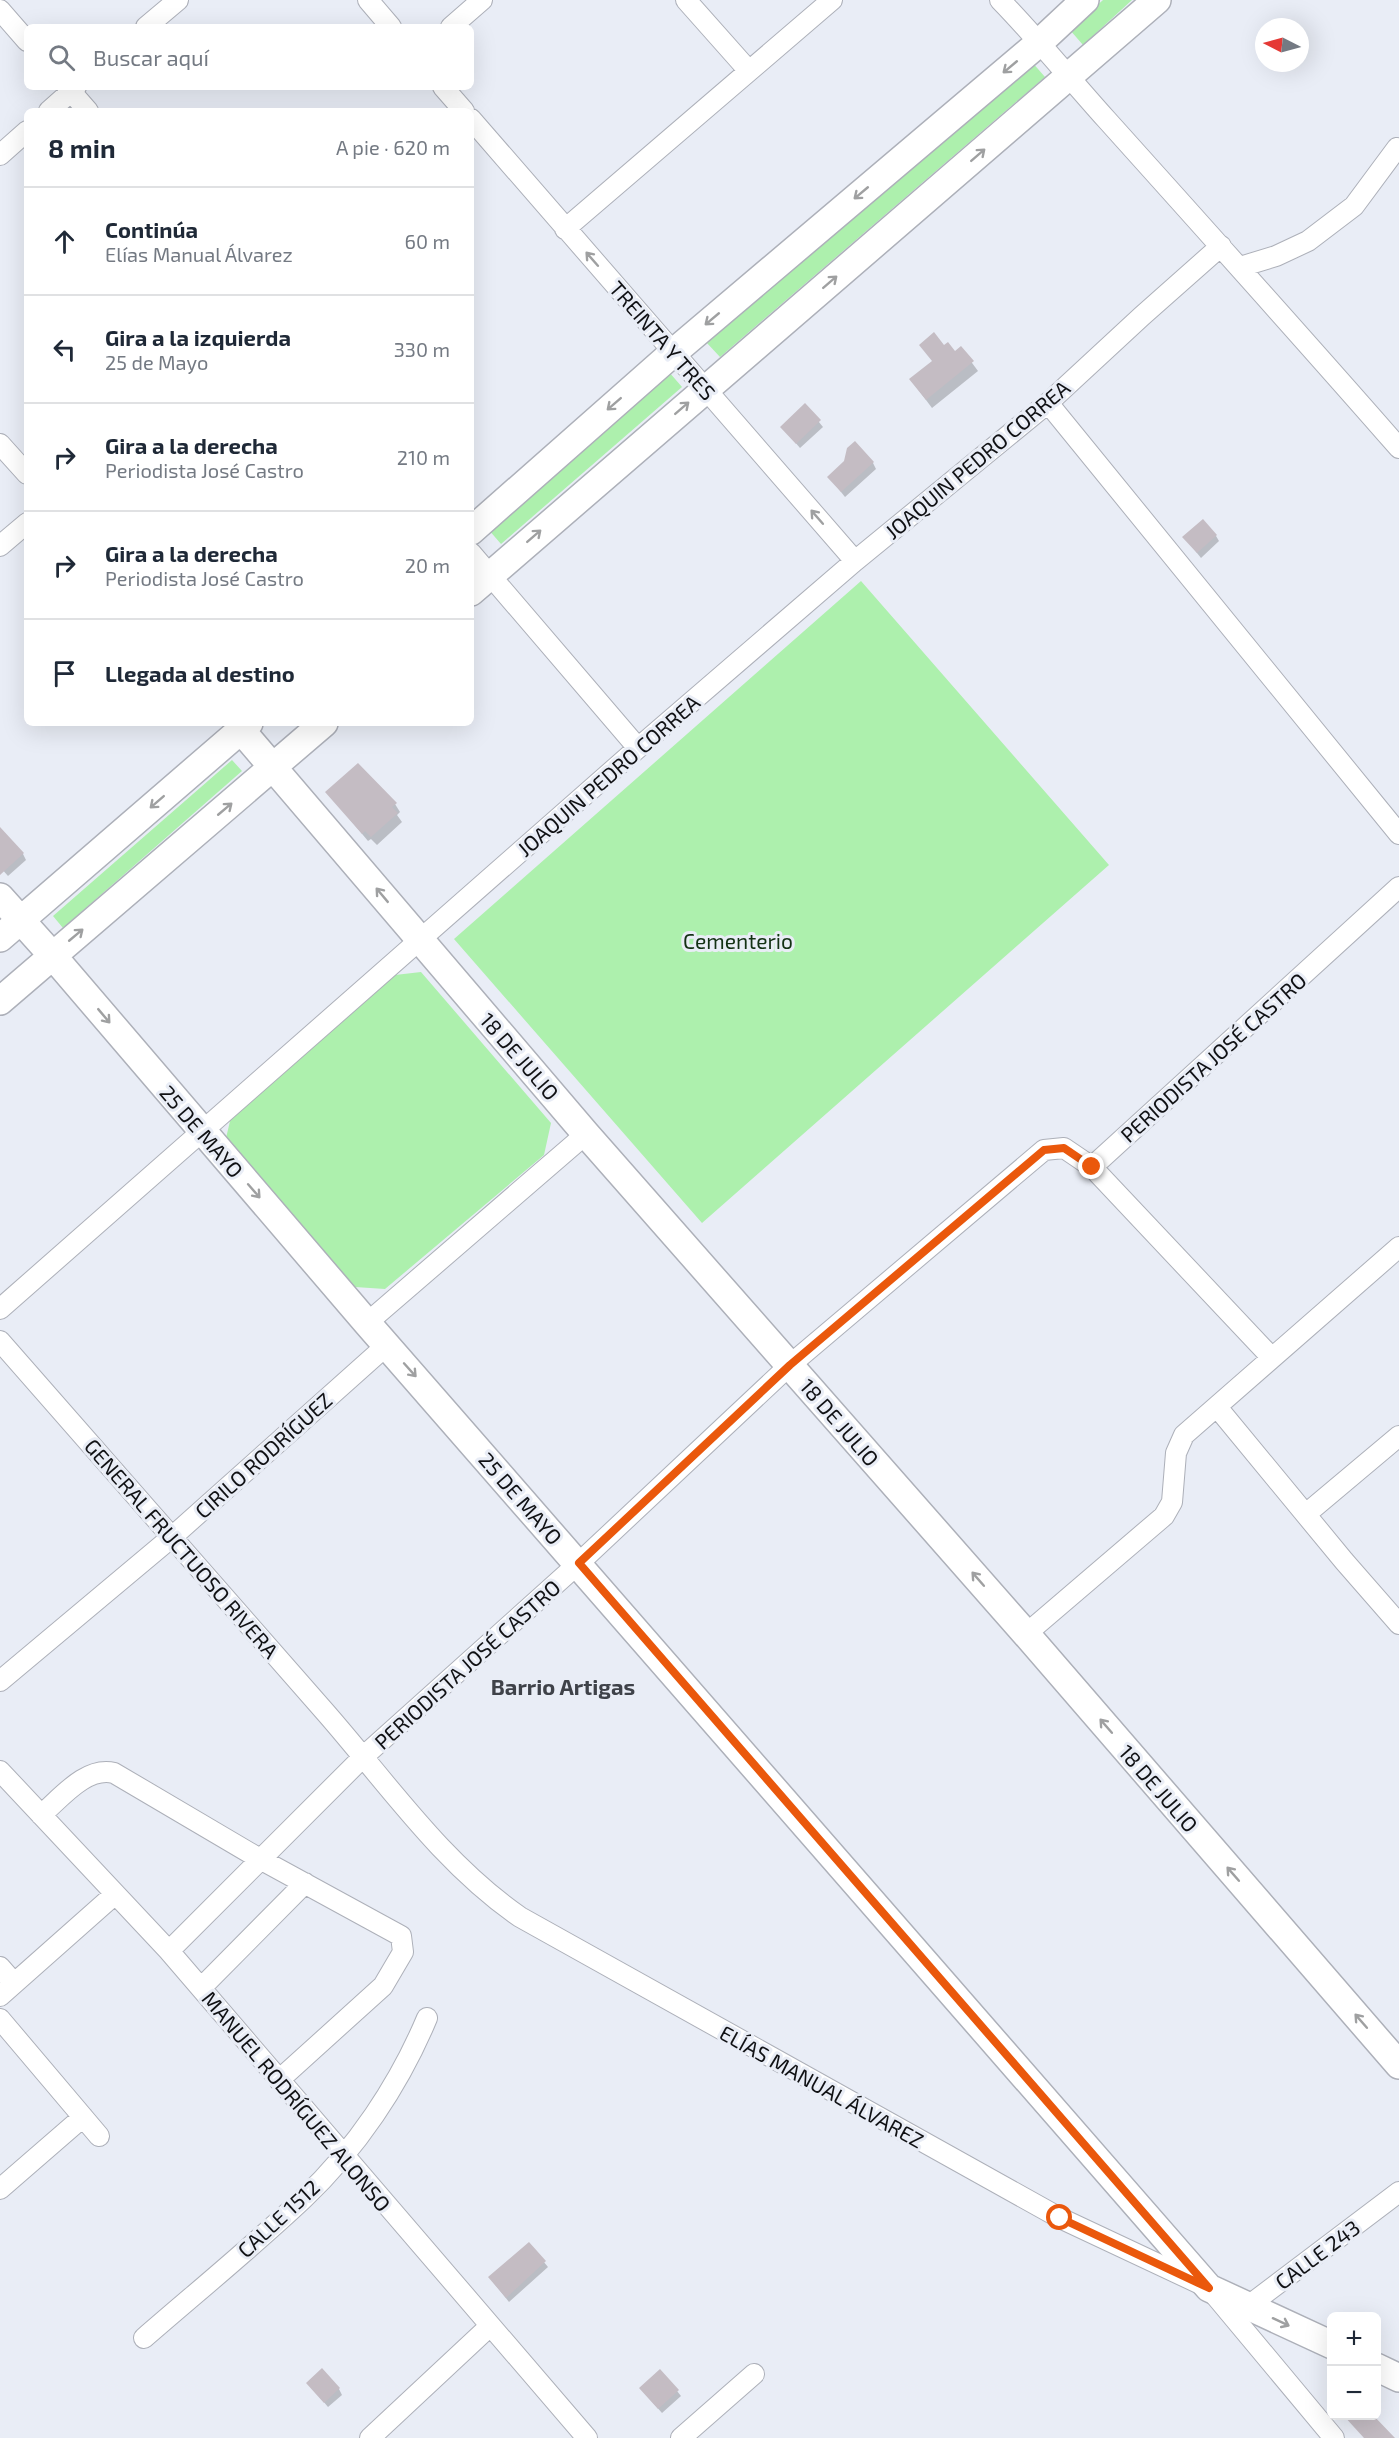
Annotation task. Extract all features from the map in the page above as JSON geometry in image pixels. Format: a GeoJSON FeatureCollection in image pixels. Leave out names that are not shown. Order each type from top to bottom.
{"type":"FeatureCollection","features":[{"type":"Feature","properties":{"kind":"street"},"geometry":{"type":"LineString","coordinates":[[150,24],[178,0]]}},
{"type":"Feature","properties":{"kind":"street"},"geometry":{"type":"LineString","coordinates":[[368,0],[388,24]]}},
{"type":"Feature","properties":{"kind":"street"},"geometry":{"type":"LineString","coordinates":[[454,24],[482,0]]}},
{"type":"Feature","properties":{"kind":"street"},"geometry":{"type":"LineString","coordinates":[[686,0],[749,71]]}},
{"type":"Feature","properties":{"kind":"street"},"geometry":{"type":"LineString","coordinates":[[565,229],[832,0]]}},
{"type":"Feature","properties":{"kind":"street"},"geometry":{"type":"LineString","coordinates":[[1000,0],[1040,42],[1068,78],[1240,267],[1399,448]]}},
{"type":"Feature","properties":{"kind":"street"},"geometry":{"type":"LineString","coordinates":[[474,528],[674,352],[1040,42],[1084,0]]}},
{"type":"Feature","properties":{"kind":"street"},"geometry":{"type":"LineString","coordinates":[[481,583],[1157,0]]}},
{"type":"Feature","properties":{"kind":"street"},"geometry":{"type":"LineString","coordinates":[[0,10],[24,38]]}},
{"type":"Feature","properties":{"kind":"street"},"geometry":{"type":"LineString","coordinates":[[52,108],[71,90]]}},
{"type":"Feature","properties":{"kind":"street"},"geometry":{"type":"LineString","coordinates":[[73,90],[86,108]]}},
{"type":"Feature","properties":{"kind":"street","name":"TREINTA Y TRES"},"geometry":{"type":"LineString","coordinates":[[445,90],[460,108]]}},
{"type":"Feature","properties":{"kind":"street","name":"TREINTA Y TRES"},"geometry":{"type":"LineString","coordinates":[[474,124],[855,561]]}},
{"type":"Feature","properties":{"kind":"street"},"geometry":{"type":"LineString","coordinates":[[0,155],[24,134]]}},
{"type":"Feature","properties":{"kind":"street"},"geometry":{"type":"LineString","coordinates":[[1240,267],[1276,256],[1308,241],[1327,227],[1354,206],[1397,148]]}},
{"type":"Feature","properties":{"kind":"street","name":"JOAQUIN PEDRO CORREA"},"geometry":{"type":"LineString","coordinates":[[0,1309],[638,748],[855,561],[1048,403],[1221,246]]}},
{"type":"Feature","properties":{"kind":"street"},"geometry":{"type":"LineString","coordinates":[[1048,403],[1399,834]]}},
{"type":"Feature","properties":{"kind":"street"},"geometry":{"type":"LineString","coordinates":[[0,444],[24,471]]}},
{"type":"Feature","properties":{"kind":"street"},"geometry":{"type":"LineString","coordinates":[[0,546],[24,526]]}},
{"type":"Feature","properties":{"kind":"street"},"geometry":{"type":"LineString","coordinates":[[474,562],[481,583],[638,748]]}},
{"type":"Feature","properties":{"kind":"street"},"geometry":{"type":"LineString","coordinates":[[0,938],[241,726]]}},
{"type":"Feature","properties":{"kind":"street","name":"18 DE JULIO"},"geometry":{"type":"LineString","coordinates":[[243,726],[274,767],[586,1134],[1395,2051]]}},
{"type":"Feature","properties":{"kind":"street"},"geometry":{"type":"LineString","coordinates":[[0,1001],[321,726]]}},
{"type":"Feature","properties":{"kind":"street","name":"PERIODISTA JOSÉ CASTRO"},"geometry":{"type":"LineString","coordinates":[[169,1951],[364,1756],[579,1563],[790,1365],[1044,1150],[1064,1148],[1092,1167],[1399,887]]}},
{"type":"Feature","properties":{"kind":"street","name":"25 DE MAYO"},"geometry":{"type":"LineString","coordinates":[[0,897],[367,1323],[579,1563],[1209,2288]]}},
{"type":"Feature","properties":{"kind":"street"},"geometry":{"type":"LineString","coordinates":[[367,1323],[586,1134]]}},
{"type":"Feature","properties":{"kind":"street"},"geometry":{"type":"LineString","coordinates":[[1092,1167],[1272,1358]]}},
{"type":"Feature","properties":{"kind":"street"},"geometry":{"type":"LineString","coordinates":[[1026,1634],[1164,1516],[1172,1502],[1176,1453],[1184,1435],[1399,1247]]}},
{"type":"Feature","properties":{"kind":"street","name":"GENERAL FRUCTUOSO RIVERA"},"geometry":{"type":"LineString","coordinates":[[0,1341],[364,1756]]}},
{"type":"Feature","properties":{"kind":"street","name":"CIRILO RODRÍGUEZ"},"geometry":{"type":"LineString","coordinates":[[0,1681],[172,1537],[387,1345]]}},
{"type":"Feature","properties":{"kind":"street"},"geometry":{"type":"LineString","coordinates":[[1217,1407],[1399,1624]]}},
{"type":"Feature","properties":{"kind":"street"},"geometry":{"type":"LineString","coordinates":[[1306,1514],[1399,1436]]}},
{"type":"Feature","properties":{"kind":"street","name":"ELÍAS MANUAL ÁLVAREZ"},"geometry":{"type":"LineString","coordinates":[[364,1756],[459,1868],[490,1896],[520,1917],[1060,2218],[1209,2288],[1242,2311],[1327,2343]]}},
{"type":"Feature","properties":{"kind":"street","name":"MANUEL RODRÍGUEZ ALONSO"},"geometry":{"type":"LineString","coordinates":[[0,1771],[169,1951],[587,2438]]}},
{"type":"Feature","properties":{"kind":"street"},"geometry":{"type":"LineString","coordinates":[[41,1815],[88,1775],[105,1771],[114,1773],[260,1859],[402,1936],[403,1952],[383,1986],[279,2080]]}},
{"type":"Feature","properties":{"kind":"street"},"geometry":{"type":"LineString","coordinates":[[201,1988],[305,1883]]}},
{"type":"Feature","properties":{"kind":"street"},"geometry":{"type":"LineString","coordinates":[[0,1967],[7,1990],[114,1895]]}},
{"type":"Feature","properties":{"kind":"street","name":"CALLE 1512"},"geometry":{"type":"LineString","coordinates":[[144,2338],[304,2198],[343,2156],[370,2121],[413,2051],[427,2018]]}},
{"type":"Feature","properties":{"kind":"street"},"geometry":{"type":"LineString","coordinates":[[0,2019],[99,2136]]}},
{"type":"Feature","properties":{"kind":"street"},"geometry":{"type":"LineString","coordinates":[[2,2183],[82,2117]]}},
{"type":"Feature","properties":{"kind":"street","name":"CALLE 243"},"geometry":{"type":"LineString","coordinates":[[1242,2311],[1399,2192]]}},
{"type":"Feature","properties":{"kind":"street"},"geometry":{"type":"LineString","coordinates":[[1242,2311],[1334,2438]]}},
{"type":"Feature","properties":{"kind":"street"},"geometry":{"type":"LineString","coordinates":[[370,2438],[490,2326]]}},
{"type":"Feature","properties":{"kind":"street"},"geometry":{"type":"LineString","coordinates":[[1381,2369],[1399,2378]]}},
{"type":"Feature","properties":{"kind":"street"},"geometry":{"type":"LineString","coordinates":[[681,2438],[754,2374]]}},
{"type":"Feature","properties":{"kind":"green space"},"geometry":{"type":"Polygon","coordinates":[[[1103,0],[1132,0],[1083,45],[1070,30],[1103,0]]]}},
{"type":"Feature","properties":{"kind":"green space"},"geometry":{"type":"Polygon","coordinates":[[[1031,61],[1045,77],[720,357],[706,342],[1031,61]]]}},
{"type":"Feature","properties":{"kind":"green space"},"geometry":{"type":"Polygon","coordinates":[[[669,372],[682,387],[501,544],[488,529],[669,372]]]}},
{"type":"Feature","properties":{"kind":"green space","name":"Cementerio"},"geometry":{"type":"Polygon","coordinates":[[[861,581],[1109,865],[702,1223],[454,939],[861,581]]]}},
{"type":"Feature","properties":{"kind":"green space"},"geometry":{"type":"Polygon","coordinates":[[[232,760],[242,771],[63,928],[53,916],[232,760]]]}},
{"type":"Feature","properties":{"kind":"green space"},"geometry":{"type":"Polygon","coordinates":[[[421,972],[551,1123],[544,1155],[385,1289],[355,1287],[226,1138],[231,1117],[395,975],[421,972]]]}},
{"type":"Feature","properties":{"kind":"building"},"geometry":{"type":"Polygon","coordinates":[[[934,332],[944,345],[948,342],[955,351],[961,346],[974,361],[926,400],[909,379],[932,361],[919,345],[934,332]]]}},
{"type":"Feature","properties":{"kind":"building"},"geometry":{"type":"Polygon","coordinates":[[[805,403],[821,420],[796,444],[780,427],[805,403]]]}},
{"type":"Feature","properties":{"kind":"building"},"geometry":{"type":"Polygon","coordinates":[[[855,441],[874,462],[841,492],[827,477],[844,461],[847,448],[855,441]]]}},
{"type":"Feature","properties":{"kind":"building"},"geometry":{"type":"Polygon","coordinates":[[[1203,519],[1217,535],[1197,553],[1182,537],[1203,519]]]}},
{"type":"Feature","properties":{"kind":"building"},"geometry":{"type":"Polygon","coordinates":[[[358,763],[397,803],[392,807],[398,813],[371,837],[365,831],[362,834],[325,792],[358,763]]]}},
{"type":"Feature","properties":{"kind":"building"},"geometry":{"type":"Polygon","coordinates":[[[0,827],[24,853],[0,875],[0,827]]]}},
{"type":"Feature","properties":{"kind":"building"},"geometry":{"type":"Polygon","coordinates":[[[529,2242],[546,2261],[506,2298],[488,2277],[529,2242]]]}},
{"type":"Feature","properties":{"kind":"building"},"geometry":{"type":"Polygon","coordinates":[[[322,2368],[340,2388],[324,2403],[306,2383],[322,2368]]]}},
{"type":"Feature","properties":{"kind":"building"},"geometry":{"type":"Polygon","coordinates":[[[660,2369],[679,2390],[658,2409],[639,2388],[660,2369]]]}},
{"type":"Feature","properties":{"kind":"building"},"geometry":{"type":"Polygon","coordinates":[[[1348,2420],[1378,2420],[1395,2438],[1364,2438],[1348,2420]]]}},
{"type":"Feature","properties":{"kind":"district","name":"Barrio Artigas"},"geometry":{"type":"Point","coordinates":[563,1686]}},
{"type":"Feature","properties":{"kind":"route"},"geometry":{"type":"LineString","coordinates":[[1060,2218],[1209,2288],[579,1563],[790,1365],[1044,1150],[1064,1148],[1092,1167]]}}]}
